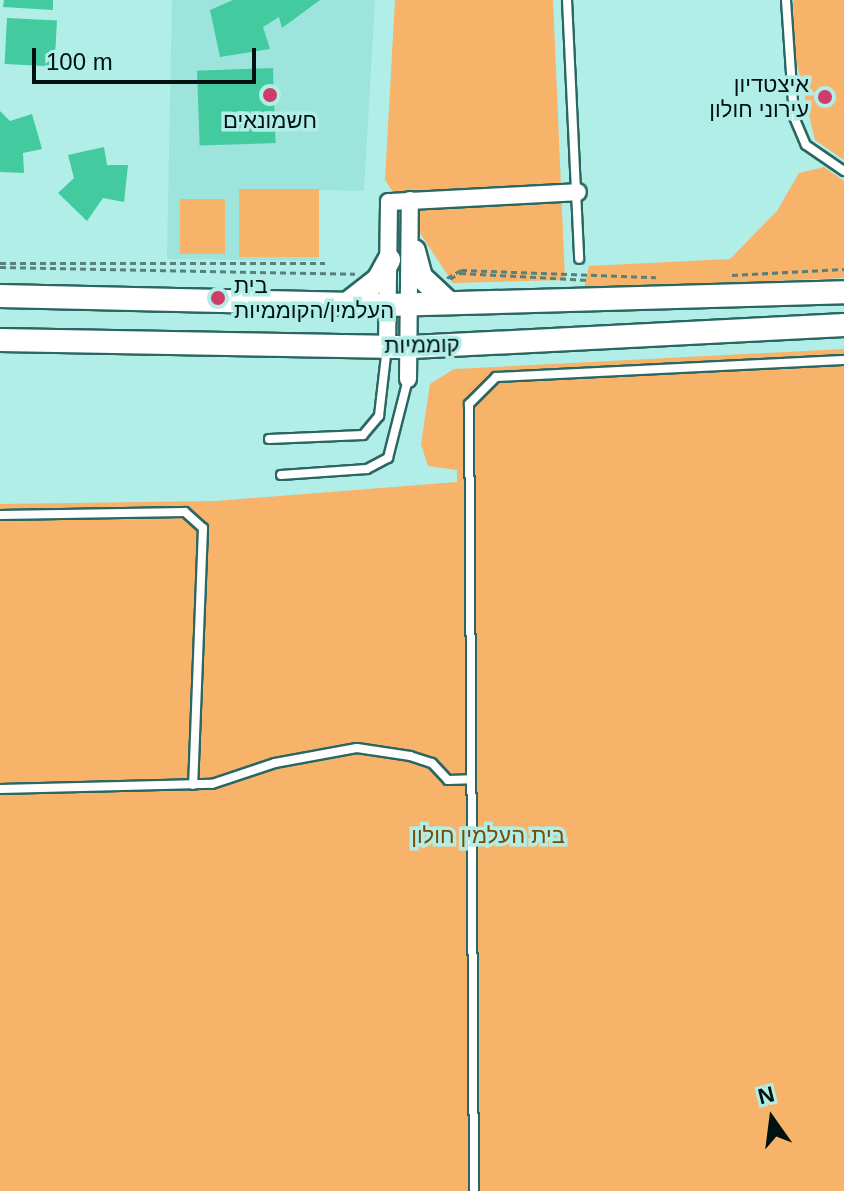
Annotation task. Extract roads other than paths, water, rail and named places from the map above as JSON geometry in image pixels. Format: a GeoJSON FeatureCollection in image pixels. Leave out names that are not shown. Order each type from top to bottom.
{"type":"FeatureCollection","features":[{"type":"Feature","properties":{"kind":"main road"},"geometry":{"type":"LineString","coordinates":[[414,251],[421,277],[440,294]]}},
{"type":"Feature","properties":{"kind":"main road"},"geometry":{"type":"LineString","coordinates":[[347,304],[378,280],[389,260]]}},
{"type":"Feature","properties":{"kind":"main road","name":"קוממיות"},"geometry":{"type":"LineString","coordinates":[[0,296],[388,305],[412,303],[440,294],[844,292]]}},
{"type":"Feature","properties":{"kind":"main road","name":"קוממיות"},"geometry":{"type":"LineString","coordinates":[[0,340],[412,347],[844,325]]}},
{"type":"Feature","properties":{"kind":"street"},"geometry":{"type":"LineString","coordinates":[[387,347],[389,202],[578,192]]}},
{"type":"Feature","properties":{"kind":"street"},"geometry":{"type":"LineString","coordinates":[[408,379],[412,347],[414,251],[410,200]]}},
{"type":"Feature","properties":{"kind":"lane"},"geometry":{"type":"LineString","coordinates":[[567,0],[579,259]]}},
{"type":"Feature","properties":{"kind":"lane"},"geometry":{"type":"LineString","coordinates":[[786,0],[794,117],[806,145],[844,171]]}},
{"type":"Feature","properties":{"kind":"lane"},"geometry":{"type":"LineString","coordinates":[[269,439],[363,435],[379,416],[387,347]]}},
{"type":"Feature","properties":{"kind":"lane"},"geometry":{"type":"LineString","coordinates":[[474,1191],[469,404],[496,377],[844,360]]}},
{"type":"Feature","properties":{"kind":"lane"},"geometry":{"type":"LineString","coordinates":[[281,475],[367,469],[388,458],[408,379]]}},
{"type":"Feature","properties":{"kind":"lane"},"geometry":{"type":"LineString","coordinates":[[0,515],[185,512],[203,528],[193,785]]}},
{"type":"Feature","properties":{"kind":"lane"},"geometry":{"type":"LineString","coordinates":[[0,789],[193,785],[357,748],[410,756],[432,763],[448,780],[471,779]]}},
{"type":"Feature","properties":{"kind":"place","name":"חשמונאים"},"geometry":{"type":"Point","coordinates":[270,95]}},
{"type":"Feature","properties":{"kind":"place","name":"איצטדיון עירוני חולון"},"geometry":{"type":"Point","coordinates":[825,97]}},
{"type":"Feature","properties":{"kind":"place","name":"בית העלמין/הקוממיות"},"geometry":{"type":"Point","coordinates":[218,298]}},
{"type":"Feature","properties":{"kind":"park label","name":"בית העלמין חולון"},"geometry":{"type":"Point","coordinates":[488,836]}}]}
